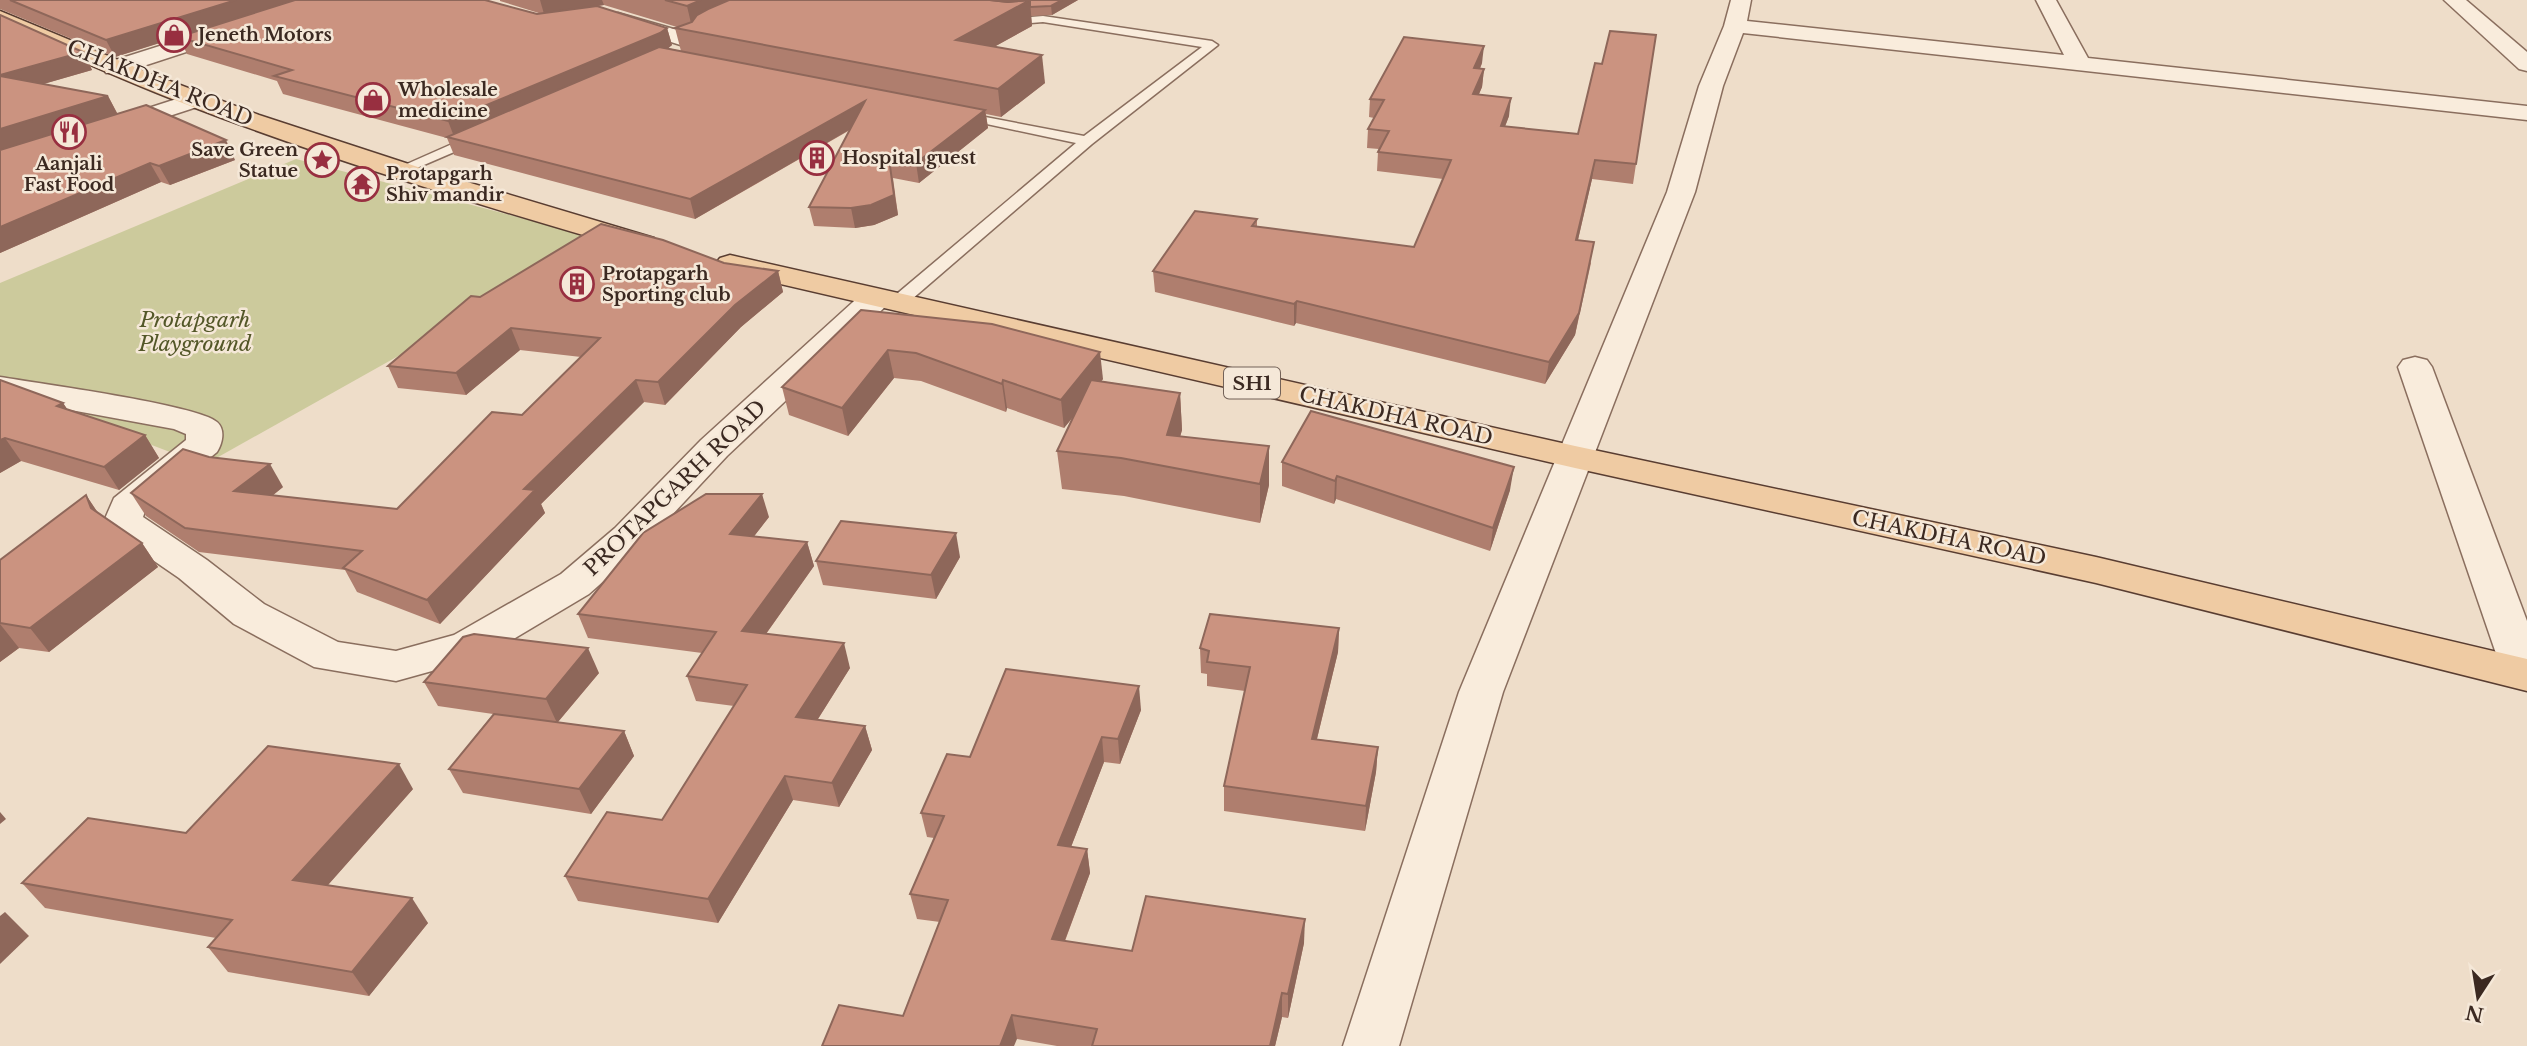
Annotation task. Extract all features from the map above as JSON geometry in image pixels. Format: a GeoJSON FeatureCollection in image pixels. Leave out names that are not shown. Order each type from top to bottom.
{"type":"FeatureCollection","features":[{"type":"Feature","properties":{"kind":"main road","name":"CHAKDHA ROAD"},"geometry":{"type":"LineString","coordinates":[[0,17],[114,68],[195,100],[398,171],[689,255],[1575,457],[2096,570],[2526,675]]}},
{"type":"Feature","properties":{"kind":"street"},"geometry":{"type":"LineString","coordinates":[[114,68],[326,0]]}},
{"type":"Feature","properties":{"kind":"street"},"geometry":{"type":"LineString","coordinates":[[2046,0],[2079,63]]}},
{"type":"Feature","properties":{"kind":"street"},"geometry":{"type":"LineString","coordinates":[[2454,0],[2527,64]]}},
{"type":"Feature","properties":{"kind":"street"},"geometry":{"type":"LineString","coordinates":[[1371,1046],[1481,692],[1681,192],[1711,86],[1738,13],[2079,63],[2527,113]]}},
{"type":"Feature","properties":{"kind":"street"},"geometry":{"type":"LineString","coordinates":[[603,14],[687,43]]}},
{"type":"Feature","properties":{"kind":"street"},"geometry":{"type":"LineString","coordinates":[[92,134],[195,100]]}},
{"type":"Feature","properties":{"kind":"street","name":"PROTAPGARH ROAD"},"geometry":{"type":"LineString","coordinates":[[0,387],[183,420],[204,429],[204,444],[127,506],[123,521],[193,569],[248,614],[329,656],[396,666],[468,646],[575,584],[629,537],[713,448],[886,300]]}},
{"type":"Feature","properties":{"kind":"street"},"geometry":{"type":"LineString","coordinates":[[2415,367],[2526,675]]}},
{"type":"Feature","properties":{"kind":"lane"},"geometry":{"type":"LineString","coordinates":[[886,300],[1212,45],[1043,19],[1011,22],[989,20]]}},
{"type":"Feature","properties":{"kind":"lane"},"geometry":{"type":"LineString","coordinates":[[942,111],[1087,141]]}},
{"type":"Feature","properties":{"kind":"lane"},"geometry":{"type":"LineString","coordinates":[[398,171],[486,133]]}},
{"type":"Feature","properties":{"kind":"green space","name":"Protapgarh Playground"},"geometry":{"type":"Polygon","coordinates":[[[296,159],[605,240],[204,465],[0,387],[0,283],[296,159]]]}},
{"type":"Feature","properties":{"kind":"building"},"geometry":{"type":"Polygon","coordinates":[[[10,0],[236,0],[106,40],[10,0]]]}},
{"type":"Feature","properties":{"kind":"building"},"geometry":{"type":"Polygon","coordinates":[[[295,0],[485,0],[537,14],[597,6],[667,28],[448,121],[274,76],[292,70],[178,37],[295,0]]]}},
{"type":"Feature","properties":{"kind":"building"},"geometry":{"type":"Polygon","coordinates":[[[665,0],[701,0],[687,6],[665,0]]]}},
{"type":"Feature","properties":{"kind":"building"},"geometry":{"type":"Polygon","coordinates":[[[729,0],[1030,0],[956,40],[1042,55],[998,89],[675,28],[692,22],[697,15],[729,0]]]}},
{"type":"Feature","properties":{"kind":"building"},"geometry":{"type":"Polygon","coordinates":[[[990,0],[1030,0],[1008,2],[990,0]]]}},
{"type":"Feature","properties":{"kind":"building"},"geometry":{"type":"Polygon","coordinates":[[[1030,0],[1062,0],[1051,6],[1030,7],[1030,0]]]}},
{"type":"Feature","properties":{"kind":"building"},"geometry":{"type":"Polygon","coordinates":[[[0,15],[83,52],[0,75],[0,15]]]}},
{"type":"Feature","properties":{"kind":"building"},"geometry":{"type":"Polygon","coordinates":[[[1610,31],[1656,35],[1636,164],[1595,160],[1576,240],[1594,242],[1579,313],[1549,362],[1297,301],[1294,304],[1153,271],[1195,211],[1257,219],[1252,226],[1414,247],[1451,160],[1378,152],[1389,131],[1368,129],[1384,100],[1370,99],[1404,37],[1484,46],[1474,68],[1484,69],[1473,94],[1511,98],[1501,126],[1578,134],[1595,63],[1602,64],[1610,31]]]}},
{"type":"Feature","properties":{"kind":"building"},"geometry":{"type":"Polygon","coordinates":[[[659,47],[985,110],[916,163],[889,159],[894,195],[871,205],[851,208],[809,207],[865,101],[690,199],[447,137],[659,47]]]}},
{"type":"Feature","properties":{"kind":"building"},"geometry":{"type":"Polygon","coordinates":[[[0,76],[108,96],[0,129],[0,76]]]}},
{"type":"Feature","properties":{"kind":"building"},"geometry":{"type":"Polygon","coordinates":[[[146,105],[226,140],[159,166],[150,163],[0,227],[0,150],[146,105]]]}},
{"type":"Feature","properties":{"kind":"building"},"geometry":{"type":"Polygon","coordinates":[[[601,224],[663,240],[724,263],[778,271],[735,305],[658,382],[636,380],[524,489],[535,490],[427,600],[343,568],[362,551],[185,528],[131,493],[183,449],[209,457],[270,464],[234,491],[397,509],[492,412],[522,415],[600,338],[511,328],[456,373],[388,366],[471,296],[480,297],[601,224]]]}},
{"type":"Feature","properties":{"kind":"building"},"geometry":{"type":"Polygon","coordinates":[[[861,310],[992,324],[1100,352],[1061,400],[1003,380],[1002,384],[916,353],[888,350],[842,408],[782,387],[861,310]]]}},
{"type":"Feature","properties":{"kind":"building"},"geometry":{"type":"Polygon","coordinates":[[[0,380],[63,403],[57,406],[145,435],[104,467],[5,438],[0,440],[0,380]]]}},
{"type":"Feature","properties":{"kind":"building"},"geometry":{"type":"Polygon","coordinates":[[[1091,380],[1180,393],[1167,435],[1269,446],[1260,484],[1121,458],[1057,451],[1091,380]]]}},
{"type":"Feature","properties":{"kind":"building"},"geometry":{"type":"Polygon","coordinates":[[[1311,411],[1514,467],[1493,528],[1337,476],[1335,481],[1282,462],[1311,411]]]}},
{"type":"Feature","properties":{"kind":"building"},"geometry":{"type":"Polygon","coordinates":[[[706,494],[762,494],[730,534],[807,542],[742,631],[844,643],[796,717],[865,726],[832,783],[785,776],[708,899],[565,876],[607,812],[662,820],[747,685],[687,676],[716,632],[578,614],[643,533],[706,494]]]}},
{"type":"Feature","properties":{"kind":"building"},"geometry":{"type":"Polygon","coordinates":[[[86,495],[91,508],[142,543],[30,628],[0,623],[0,560],[86,495]]]}},
{"type":"Feature","properties":{"kind":"building"},"geometry":{"type":"Polygon","coordinates":[[[841,521],[956,533],[931,575],[816,561],[841,521]]]}},
{"type":"Feature","properties":{"kind":"building"},"geometry":{"type":"Polygon","coordinates":[[[1210,614],[1339,628],[1312,739],[1378,747],[1366,806],[1224,786],[1250,667],[1207,662],[1209,651],[1200,648],[1210,614]]]}},
{"type":"Feature","properties":{"kind":"building"},"geometry":{"type":"Polygon","coordinates":[[[474,634],[588,648],[546,699],[424,682],[463,637],[474,634]]]}},
{"type":"Feature","properties":{"kind":"building"},"geometry":{"type":"Polygon","coordinates":[[[1006,669],[1139,686],[1118,739],[1102,737],[1058,845],[1087,849],[1052,939],[1132,951],[1146,896],[1305,919],[1288,994],[1282,993],[1270,1046],[1092,1046],[1097,1029],[1012,1015],[1000,1046],[822,1046],[839,1005],[903,1016],[948,900],[910,894],[944,816],[921,813],[947,754],[970,757],[1006,669]]]}},
{"type":"Feature","properties":{"kind":"building"},"geometry":{"type":"Polygon","coordinates":[[[494,714],[624,731],[579,789],[449,769],[494,714]]]}},
{"type":"Feature","properties":{"kind":"building"},"geometry":{"type":"Polygon","coordinates":[[[268,746],[399,764],[293,880],[412,898],[352,972],[208,947],[232,920],[22,883],[88,818],[186,833],[268,746]]]}},
{"type":"Feature","properties":{"kind":"place","name":"Jeneth Motors"},"geometry":{"type":"Point","coordinates":[174,35]}},
{"type":"Feature","properties":{"kind":"place","name":"Wholesale medicine"},"geometry":{"type":"Point","coordinates":[373,100]}},
{"type":"Feature","properties":{"kind":"place","name":"Aanjali Fast Food"},"geometry":{"type":"Point","coordinates":[69,132]}},
{"type":"Feature","properties":{"kind":"place","name":"Hospital guest"},"geometry":{"type":"Point","coordinates":[817,158]}},
{"type":"Feature","properties":{"kind":"place","name":"Save Green Statue"},"geometry":{"type":"Point","coordinates":[322,160]}},
{"type":"Feature","properties":{"kind":"place","name":"Protapgarh Shiv mandir"},"geometry":{"type":"Point","coordinates":[362,184]}},
{"type":"Feature","properties":{"kind":"place","name":"Protapgarh Sporting club"},"geometry":{"type":"Point","coordinates":[577,284]}}]}
